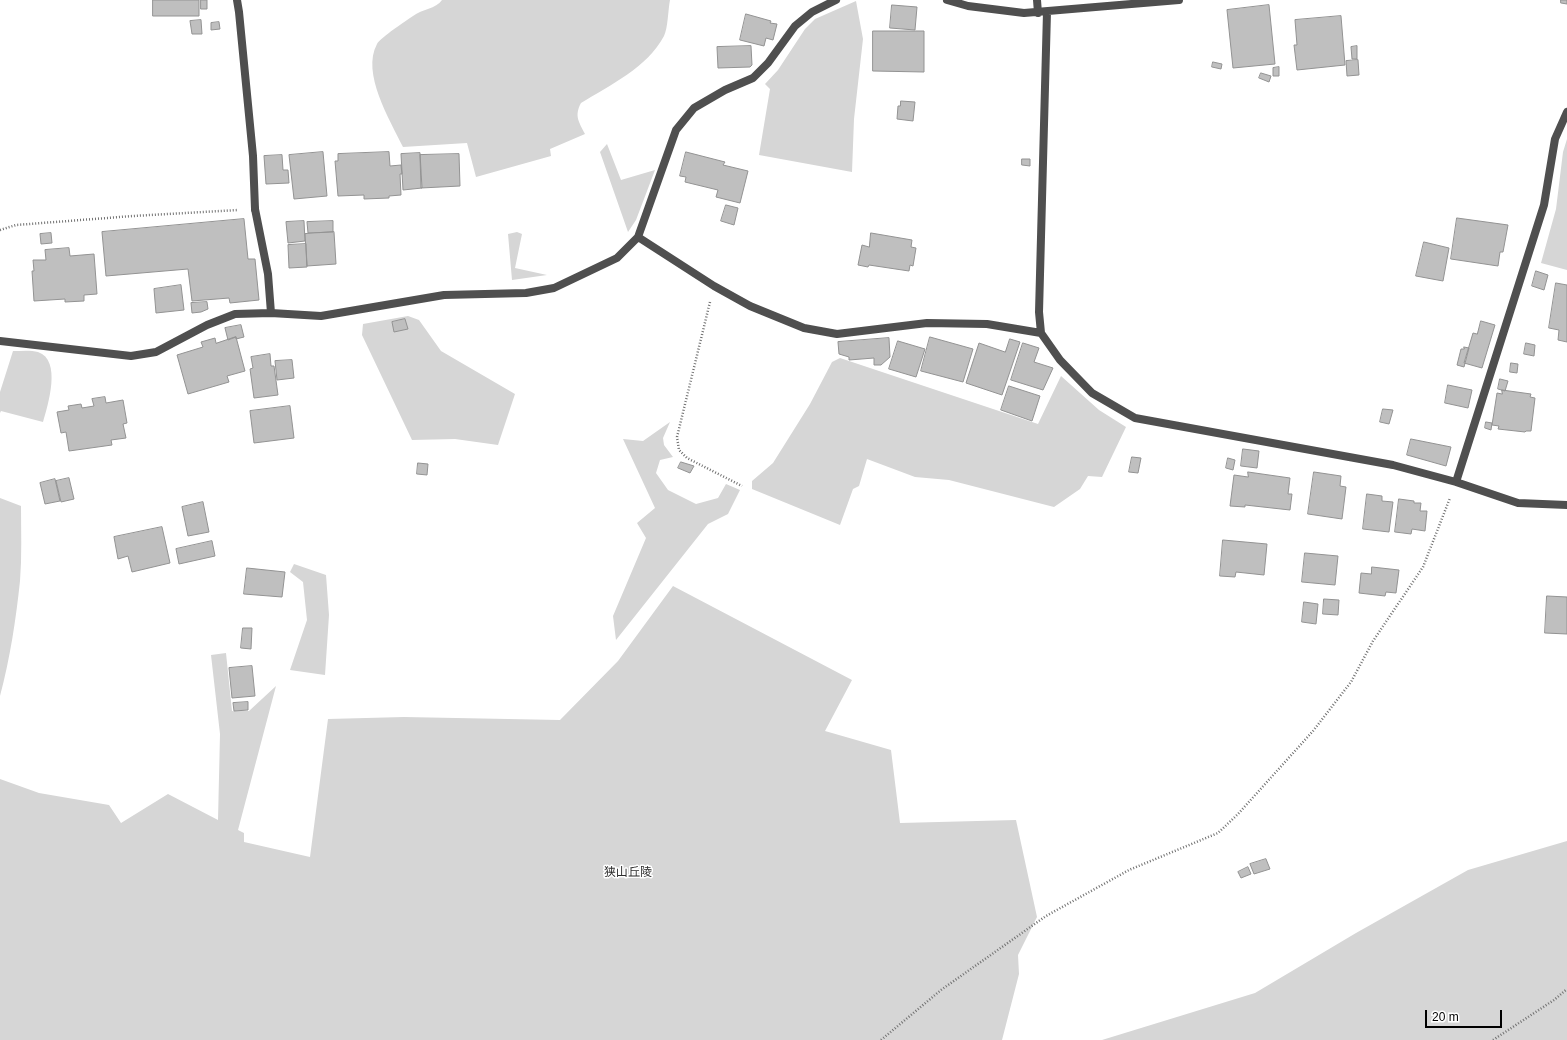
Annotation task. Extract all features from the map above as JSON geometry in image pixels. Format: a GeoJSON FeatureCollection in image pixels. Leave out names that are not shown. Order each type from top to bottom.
{"type":"FeatureCollection","features":[{"type":"Feature","properties":{"kind":"street"},"geometry":{"type":"LineString","coordinates":[[237,0],[253,156],[255,209],[268,274],[271,313]]}},
{"type":"Feature","properties":{"kind":"street"},"geometry":{"type":"LineString","coordinates":[[0,341],[131,356],[156,352],[207,325],[235,314],[271,313],[321,316],[444,296],[526,293],[554,288],[617,258],[638,238],[676,130],[694,108],[725,90],[753,78],[768,63],[795,26],[812,12],[836,0]]}},
{"type":"Feature","properties":{"kind":"street"},"geometry":{"type":"LineString","coordinates":[[947,0],[968,6],[1024,13],[1179,0]]}},
{"type":"Feature","properties":{"kind":"street"},"geometry":{"type":"LineString","coordinates":[[1037,0],[1038,12]]}},
{"type":"Feature","properties":{"kind":"street"},"geometry":{"type":"LineString","coordinates":[[1047,12],[1039,312],[1041,333],[1060,360],[1092,393],[1135,418],[1394,465],[1456,482],[1518,503],[1567,505]]}},
{"type":"Feature","properties":{"kind":"street"},"geometry":{"type":"LineString","coordinates":[[1456,482],[1544,205],[1555,139],[1567,112]]}},
{"type":"Feature","properties":{"kind":"street"},"geometry":{"type":"LineString","coordinates":[[638,238],[714,286],[750,306],[804,328],[836,334],[927,323],[986,324],[1041,333]]}},
{"type":"Feature","properties":{"kind":"path"},"geometry":{"type":"LineString","coordinates":[[0,230],[16,225],[255,209]]}},
{"type":"Feature","properties":{"kind":"path"},"geometry":{"type":"LineString","coordinates":[[714,286],[677,437],[679,450],[687,458],[742,486]]}},
{"type":"Feature","properties":{"kind":"path"},"geometry":{"type":"LineString","coordinates":[[881,1040],[941,990],[1046,916],[1129,870],[1218,833],[1238,814],[1313,731],[1351,682],[1373,641],[1423,567],[1456,482]]}},
{"type":"Feature","properties":{"kind":"path"},"geometry":{"type":"LineString","coordinates":[[1493,1040],[1554,1000],[1567,989]]}},
{"type":"Feature","properties":{"kind":"green space"},"geometry":{"type":"Polygon","coordinates":[[[442,0],[670,0],[665,33],[657,47],[638,67],[581,103],[578,112],[578,119],[585,134],[550,149],[551,156],[476,177],[467,143],[403,147],[379,96],[372,69],[373,56],[379,41],[413,16],[433,7],[442,0]]]}},
{"type":"Feature","properties":{"kind":"green space"},"geometry":{"type":"Polygon","coordinates":[[[856,1],[863,39],[854,119],[852,172],[759,155],[770,89],[765,84],[778,70],[805,29],[815,19],[856,1]]]}},
{"type":"Feature","properties":{"kind":"green space"},"geometry":{"type":"Polygon","coordinates":[[[1567,139],[1567,270],[1541,263],[1556,209],[1563,152],[1567,139]]]}},
{"type":"Feature","properties":{"kind":"green space"},"geometry":{"type":"Polygon","coordinates":[[[607,144],[621,180],[655,170],[636,220],[628,232],[600,152],[607,144]]]}},
{"type":"Feature","properties":{"kind":"green space"},"geometry":{"type":"Polygon","coordinates":[[[517,232],[522,234],[515,268],[547,275],[512,280],[508,234],[517,232]]]}},
{"type":"Feature","properties":{"kind":"green space"},"geometry":{"type":"Polygon","coordinates":[[[408,316],[419,320],[441,351],[515,394],[498,445],[455,439],[412,440],[362,335],[363,324],[408,316]]]}},
{"type":"Feature","properties":{"kind":"green space"},"geometry":{"type":"Polygon","coordinates":[[[13,351],[38,352],[45,357],[50,364],[50,394],[43,422],[1,411],[0,413],[0,392],[13,351]]]}},
{"type":"Feature","properties":{"kind":"green space"},"geometry":{"type":"Polygon","coordinates":[[[840,358],[1038,424],[1061,376],[1099,410],[1126,427],[1102,477],[1088,476],[1080,489],[1054,507],[949,480],[915,477],[867,459],[859,486],[853,489],[840,525],[752,489],[752,481],[773,463],[810,404],[832,362],[840,358]]]}},
{"type":"Feature","properties":{"kind":"green space"},"geometry":{"type":"Polygon","coordinates":[[[670,422],[663,438],[664,445],[673,457],[660,460],[656,473],[668,490],[696,504],[718,498],[726,484],[740,490],[728,514],[708,524],[616,640],[613,616],[646,538],[637,523],[655,508],[623,439],[643,441],[670,422]]]}},
{"type":"Feature","properties":{"kind":"green space"},"geometry":{"type":"Polygon","coordinates":[[[0,498],[21,506],[21,562],[17,610],[10,653],[0,696],[0,498]]]}},
{"type":"Feature","properties":{"kind":"green space"},"geometry":{"type":"Polygon","coordinates":[[[294,564],[326,575],[329,615],[325,675],[290,670],[307,620],[303,582],[290,572],[294,564]]]}},
{"type":"Feature","properties":{"kind":"green space","name":"狭山丘陵"},"geometry":{"type":"Polygon","coordinates":[[[673,586],[852,680],[825,731],[891,750],[900,823],[1016,820],[1037,917],[1018,955],[1019,974],[1002,1040],[0,1040],[0,779],[39,793],[109,805],[121,823],[168,794],[218,820],[220,734],[211,655],[226,653],[232,711],[249,711],[276,686],[238,830],[244,833],[244,842],[310,857],[328,719],[404,717],[560,720],[618,661],[673,586]]]}},
{"type":"Feature","properties":{"kind":"green space"},"geometry":{"type":"Polygon","coordinates":[[[1567,841],[1567,1040],[1102,1040],[1255,993],[1356,933],[1468,870],[1567,841]]]}},
{"type":"Feature","properties":{"kind":"building"},"geometry":{"type":"Polygon","coordinates":[[[153,0],[199,0],[199,16],[153,16],[153,0]]]}},
{"type":"Feature","properties":{"kind":"building"},"geometry":{"type":"Polygon","coordinates":[[[201,0],[207,0],[207,9],[201,9],[201,0]]]}},
{"type":"Feature","properties":{"kind":"building"},"geometry":{"type":"Polygon","coordinates":[[[1561,0],[1567,0],[1567,4],[1561,3],[1561,0]]]}},
{"type":"Feature","properties":{"kind":"building"},"geometry":{"type":"Polygon","coordinates":[[[892,5],[917,7],[915,30],[890,28],[892,5]]]}},
{"type":"Feature","properties":{"kind":"building"},"geometry":{"type":"Polygon","coordinates":[[[1269,5],[1275,64],[1233,68],[1227,10],[1269,5]]]}},
{"type":"Feature","properties":{"kind":"building"},"geometry":{"type":"Polygon","coordinates":[[[746,14],[777,24],[773,40],[766,38],[764,46],[740,40],[746,14]]]}},
{"type":"Feature","properties":{"kind":"building"},"geometry":{"type":"Polygon","coordinates":[[[1341,16],[1345,65],[1297,70],[1294,45],[1297,45],[1295,20],[1341,16]]]}},
{"type":"Feature","properties":{"kind":"building"},"geometry":{"type":"Polygon","coordinates":[[[201,20],[202,34],[192,34],[190,21],[201,20]]]}},
{"type":"Feature","properties":{"kind":"building"},"geometry":{"type":"Polygon","coordinates":[[[219,22],[220,29],[211,30],[211,23],[219,22]]]}},
{"type":"Feature","properties":{"kind":"building"},"geometry":{"type":"Polygon","coordinates":[[[873,31],[924,31],[924,72],[873,71],[873,31]]]}},
{"type":"Feature","properties":{"kind":"building"},"geometry":{"type":"Polygon","coordinates":[[[751,46],[752,65],[750,67],[718,68],[717,47],[751,46]]]}},
{"type":"Feature","properties":{"kind":"building"},"geometry":{"type":"Polygon","coordinates":[[[1357,46],[1357,59],[1352,59],[1351,47],[1357,46]]]}},
{"type":"Feature","properties":{"kind":"building"},"geometry":{"type":"Polygon","coordinates":[[[1358,60],[1359,75],[1347,76],[1346,61],[1358,60]]]}},
{"type":"Feature","properties":{"kind":"building"},"geometry":{"type":"Polygon","coordinates":[[[1213,62],[1222,64],[1221,69],[1212,67],[1213,62]]]}},
{"type":"Feature","properties":{"kind":"building"},"geometry":{"type":"Polygon","coordinates":[[[1279,67],[1279,76],[1273,76],[1273,68],[1279,67]]]}},
{"type":"Feature","properties":{"kind":"building"},"geometry":{"type":"Polygon","coordinates":[[[1261,73],[1271,76],[1269,82],[1259,78],[1261,73]]]}},
{"type":"Feature","properties":{"kind":"building"},"geometry":{"type":"Polygon","coordinates":[[[901,101],[915,102],[913,121],[897,119],[898,106],[900,106],[901,101]]]}},
{"type":"Feature","properties":{"kind":"building"},"geometry":{"type":"Polygon","coordinates":[[[323,152],[327,196],[294,199],[289,155],[323,152]]]}},
{"type":"Feature","properties":{"kind":"building"},"geometry":{"type":"Polygon","coordinates":[[[389,152],[390,166],[401,165],[401,195],[389,196],[389,198],[364,199],[364,195],[338,196],[335,161],[338,161],[338,154],[389,152]]]}},
{"type":"Feature","properties":{"kind":"building"},"geometry":{"type":"Polygon","coordinates":[[[686,152],[725,162],[723,165],[748,171],[740,203],[716,197],[718,190],[685,182],[686,177],[680,176],[686,152]]]}},
{"type":"Feature","properties":{"kind":"building"},"geometry":{"type":"Polygon","coordinates":[[[420,153],[422,188],[403,190],[401,154],[420,153]]]}},
{"type":"Feature","properties":{"kind":"building"},"geometry":{"type":"Polygon","coordinates":[[[459,154],[460,186],[421,188],[420,155],[459,154]]]}},
{"type":"Feature","properties":{"kind":"building"},"geometry":{"type":"Polygon","coordinates":[[[282,155],[283,170],[288,170],[289,183],[266,184],[264,156],[282,155]]]}},
{"type":"Feature","properties":{"kind":"building"},"geometry":{"type":"Polygon","coordinates":[[[1022,159],[1030,159],[1030,166],[1022,165],[1022,159]]]}},
{"type":"Feature","properties":{"kind":"building"},"geometry":{"type":"Polygon","coordinates":[[[726,205],[738,208],[734,225],[721,221],[726,205]]]}},
{"type":"Feature","properties":{"kind":"building"},"geometry":{"type":"Polygon","coordinates":[[[1457,218],[1508,225],[1503,252],[1500,252],[1498,266],[1451,259],[1457,218]]]}},
{"type":"Feature","properties":{"kind":"building"},"geometry":{"type":"Polygon","coordinates":[[[244,219],[248,259],[255,259],[259,300],[230,303],[229,298],[192,301],[188,269],[106,276],[102,232],[244,219]]]}},
{"type":"Feature","properties":{"kind":"building"},"geometry":{"type":"Polygon","coordinates":[[[304,221],[305,241],[288,243],[286,222],[304,221]]]}},
{"type":"Feature","properties":{"kind":"building"},"geometry":{"type":"Polygon","coordinates":[[[333,221],[333,232],[308,233],[307,222],[333,221]]]}},
{"type":"Feature","properties":{"kind":"building"},"geometry":{"type":"Polygon","coordinates":[[[334,232],[336,264],[307,266],[305,234],[334,232]]]}},
{"type":"Feature","properties":{"kind":"building"},"geometry":{"type":"Polygon","coordinates":[[[51,233],[52,243],[41,244],[40,234],[51,233]]]}},
{"type":"Feature","properties":{"kind":"building"},"geometry":{"type":"Polygon","coordinates":[[[871,233],[912,240],[911,247],[916,248],[913,266],[910,265],[909,271],[869,265],[868,267],[858,265],[862,245],[869,247],[871,233]]]}},
{"type":"Feature","properties":{"kind":"building"},"geometry":{"type":"Polygon","coordinates":[[[1424,242],[1449,248],[1443,281],[1416,276],[1424,242]]]}},
{"type":"Feature","properties":{"kind":"building"},"geometry":{"type":"Polygon","coordinates":[[[306,244],[307,267],[289,268],[288,245],[306,244]]]}},
{"type":"Feature","properties":{"kind":"building"},"geometry":{"type":"Polygon","coordinates":[[[69,248],[70,256],[94,254],[97,294],[84,295],[84,301],[65,302],[65,299],[34,301],[32,271],[34,271],[33,260],[46,260],[45,250],[69,248]]]}},
{"type":"Feature","properties":{"kind":"building"},"geometry":{"type":"Polygon","coordinates":[[[1536,271],[1548,275],[1544,290],[1532,286],[1536,271]]]}},
{"type":"Feature","properties":{"kind":"building"},"geometry":{"type":"Polygon","coordinates":[[[1556,283],[1567,285],[1567,342],[1558,340],[1559,330],[1549,328],[1556,283]]]}},
{"type":"Feature","properties":{"kind":"building"},"geometry":{"type":"Polygon","coordinates":[[[181,285],[184,310],[156,313],[154,289],[181,285]]]}},
{"type":"Feature","properties":{"kind":"building"},"geometry":{"type":"Polygon","coordinates":[[[207,302],[208,309],[201,312],[192,313],[191,303],[207,302]]]}},
{"type":"Feature","properties":{"kind":"building"},"geometry":{"type":"Polygon","coordinates":[[[405,319],[408,329],[394,332],[392,322],[405,319]]]}},
{"type":"Feature","properties":{"kind":"building"},"geometry":{"type":"Polygon","coordinates":[[[1481,321],[1495,325],[1482,368],[1464,363],[1473,333],[1477,334],[1481,321]]]}},
{"type":"Feature","properties":{"kind":"building"},"geometry":{"type":"Polygon","coordinates":[[[241,325],[244,337],[236,339],[236,337],[228,340],[225,328],[241,325]]]}},
{"type":"Feature","properties":{"kind":"building"},"geometry":{"type":"Polygon","coordinates":[[[236,337],[245,371],[227,376],[229,382],[188,394],[177,355],[203,347],[201,342],[215,338],[216,343],[236,337]]]}},
{"type":"Feature","properties":{"kind":"building"},"geometry":{"type":"Polygon","coordinates":[[[930,337],[973,349],[963,382],[921,371],[930,337]]]}},
{"type":"Feature","properties":{"kind":"building"},"geometry":{"type":"Polygon","coordinates":[[[889,338],[890,357],[881,365],[874,365],[874,358],[849,360],[849,357],[839,354],[838,342],[889,338]]]}},
{"type":"Feature","properties":{"kind":"building"},"geometry":{"type":"Polygon","coordinates":[[[1010,339],[1020,342],[1002,395],[966,383],[979,343],[1005,352],[1010,339]]]}},
{"type":"Feature","properties":{"kind":"building"},"geometry":{"type":"Polygon","coordinates":[[[898,341],[925,349],[916,377],[889,369],[898,341]]]}},
{"type":"Feature","properties":{"kind":"building"},"geometry":{"type":"Polygon","coordinates":[[[1023,343],[1039,348],[1034,362],[1053,368],[1043,390],[1011,380],[1023,343]]]}},
{"type":"Feature","properties":{"kind":"building"},"geometry":{"type":"Polygon","coordinates":[[[1526,343],[1535,345],[1534,356],[1524,354],[1526,343]]]}},
{"type":"Feature","properties":{"kind":"building"},"geometry":{"type":"Polygon","coordinates":[[[1464,347],[1469,348],[1464,367],[1457,365],[1461,349],[1464,349],[1464,347]]]}},
{"type":"Feature","properties":{"kind":"building"},"geometry":{"type":"Polygon","coordinates":[[[270,354],[271,366],[274,366],[278,395],[254,398],[250,369],[253,368],[251,357],[270,354]]]}},
{"type":"Feature","properties":{"kind":"building"},"geometry":{"type":"Polygon","coordinates":[[[292,360],[294,378],[277,380],[275,361],[292,360]]]}},
{"type":"Feature","properties":{"kind":"building"},"geometry":{"type":"Polygon","coordinates":[[[1511,363],[1518,364],[1517,373],[1510,372],[1511,363]]]}},
{"type":"Feature","properties":{"kind":"building"},"geometry":{"type":"Polygon","coordinates":[[[1500,379],[1508,381],[1505,391],[1498,389],[1500,379]]]}},
{"type":"Feature","properties":{"kind":"building"},"geometry":{"type":"Polygon","coordinates":[[[1448,385],[1472,390],[1468,408],[1445,403],[1448,385]]]}},
{"type":"Feature","properties":{"kind":"building"},"geometry":{"type":"Polygon","coordinates":[[[1009,386],[1040,396],[1032,421],[1001,410],[1009,386]]]}},
{"type":"Feature","properties":{"kind":"building"},"geometry":{"type":"Polygon","coordinates":[[[1502,390],[1531,394],[1530,397],[1535,398],[1531,431],[1525,432],[1498,429],[1499,426],[1492,425],[1497,393],[1502,394],[1502,390]]]}},
{"type":"Feature","properties":{"kind":"building"},"geometry":{"type":"Polygon","coordinates":[[[105,397],[106,403],[123,400],[127,423],[123,424],[126,438],[111,440],[112,445],[69,451],[66,432],[61,433],[57,412],[69,410],[68,406],[81,404],[82,408],[94,406],[92,399],[105,397]]]}},
{"type":"Feature","properties":{"kind":"building"},"geometry":{"type":"Polygon","coordinates":[[[290,406],[294,438],[254,443],[250,411],[290,406]]]}},
{"type":"Feature","properties":{"kind":"building"},"geometry":{"type":"Polygon","coordinates":[[[1383,409],[1393,410],[1389,424],[1380,422],[1383,409]]]}},
{"type":"Feature","properties":{"kind":"building"},"geometry":{"type":"Polygon","coordinates":[[[1486,422],[1492,423],[1491,430],[1485,428],[1486,422]]]}},
{"type":"Feature","properties":{"kind":"building"},"geometry":{"type":"Polygon","coordinates":[[[1411,439],[1451,447],[1446,466],[1407,455],[1411,439]]]}},
{"type":"Feature","properties":{"kind":"building"},"geometry":{"type":"Polygon","coordinates":[[[1243,449],[1259,451],[1257,468],[1241,466],[1243,449]]]}},
{"type":"Feature","properties":{"kind":"building"},"geometry":{"type":"Polygon","coordinates":[[[1132,457],[1141,458],[1138,473],[1129,472],[1132,457]]]}},
{"type":"Feature","properties":{"kind":"building"},"geometry":{"type":"Polygon","coordinates":[[[1228,458],[1235,460],[1233,470],[1226,468],[1228,458]]]}},
{"type":"Feature","properties":{"kind":"building"},"geometry":{"type":"Polygon","coordinates":[[[681,462],[694,466],[690,473],[678,468],[681,462]]]}},
{"type":"Feature","properties":{"kind":"building"},"geometry":{"type":"Polygon","coordinates":[[[418,463],[428,464],[427,475],[417,474],[418,463]]]}},
{"type":"Feature","properties":{"kind":"building"},"geometry":{"type":"Polygon","coordinates":[[[1248,472],[1290,478],[1288,494],[1292,494],[1290,510],[1245,505],[1245,507],[1230,506],[1234,475],[1248,477],[1248,472]]]}},
{"type":"Feature","properties":{"kind":"building"},"geometry":{"type":"Polygon","coordinates":[[[1314,472],[1341,476],[1340,486],[1346,487],[1342,519],[1308,514],[1314,472]]]}},
{"type":"Feature","properties":{"kind":"building"},"geometry":{"type":"Polygon","coordinates":[[[69,478],[74,499],[61,502],[56,481],[69,478]]]}},
{"type":"Feature","properties":{"kind":"building"},"geometry":{"type":"Polygon","coordinates":[[[55,479],[60,501],[45,504],[40,483],[55,479]]]}},
{"type":"Feature","properties":{"kind":"building"},"geometry":{"type":"Polygon","coordinates":[[[1367,494],[1382,496],[1382,501],[1393,502],[1389,532],[1363,529],[1367,494]]]}},
{"type":"Feature","properties":{"kind":"building"},"geometry":{"type":"Polygon","coordinates":[[[1399,499],[1414,501],[1414,503],[1421,503],[1420,511],[1427,511],[1425,531],[1412,529],[1411,534],[1395,532],[1399,499]]]}},
{"type":"Feature","properties":{"kind":"building"},"geometry":{"type":"Polygon","coordinates":[[[203,502],[209,532],[188,536],[182,507],[203,502]]]}},
{"type":"Feature","properties":{"kind":"building"},"geometry":{"type":"Polygon","coordinates":[[[162,527],[170,563],[132,572],[128,556],[118,559],[114,537],[162,527]]]}},
{"type":"Feature","properties":{"kind":"building"},"geometry":{"type":"Polygon","coordinates":[[[1223,540],[1267,544],[1264,575],[1236,572],[1235,577],[1220,576],[1223,540]]]}},
{"type":"Feature","properties":{"kind":"building"},"geometry":{"type":"Polygon","coordinates":[[[212,541],[215,556],[179,564],[176,549],[212,541]]]}},
{"type":"Feature","properties":{"kind":"building"},"geometry":{"type":"Polygon","coordinates":[[[1305,553],[1338,556],[1335,585],[1302,582],[1305,553]]]}},
{"type":"Feature","properties":{"kind":"building"},"geometry":{"type":"Polygon","coordinates":[[[1372,567],[1399,570],[1396,593],[1386,592],[1385,596],[1359,593],[1361,573],[1371,574],[1372,567]]]}},
{"type":"Feature","properties":{"kind":"building"},"geometry":{"type":"Polygon","coordinates":[[[247,568],[285,572],[282,597],[244,594],[247,568]]]}},
{"type":"Feature","properties":{"kind":"building"},"geometry":{"type":"Polygon","coordinates":[[[1547,596],[1567,597],[1567,634],[1545,633],[1547,596]]]}},
{"type":"Feature","properties":{"kind":"building"},"geometry":{"type":"Polygon","coordinates":[[[1324,599],[1339,600],[1338,615],[1323,614],[1324,599]]]}},
{"type":"Feature","properties":{"kind":"building"},"geometry":{"type":"Polygon","coordinates":[[[1304,602],[1318,604],[1316,624],[1302,622],[1304,602]]]}},
{"type":"Feature","properties":{"kind":"building"},"geometry":{"type":"Polygon","coordinates":[[[243,628],[252,628],[251,649],[241,648],[243,628]]]}},
{"type":"Feature","properties":{"kind":"building"},"geometry":{"type":"Polygon","coordinates":[[[252,666],[255,696],[232,698],[229,668],[252,666]]]}},
{"type":"Feature","properties":{"kind":"building"},"geometry":{"type":"Polygon","coordinates":[[[248,702],[248,710],[234,711],[233,703],[248,702]]]}},
{"type":"Feature","properties":{"kind":"building"},"geometry":{"type":"Polygon","coordinates":[[[1266,859],[1270,869],[1254,874],[1250,864],[1266,859]]]}},
{"type":"Feature","properties":{"kind":"building"},"geometry":{"type":"Polygon","coordinates":[[[1248,867],[1251,874],[1241,878],[1238,872],[1248,867]]]}}]}
